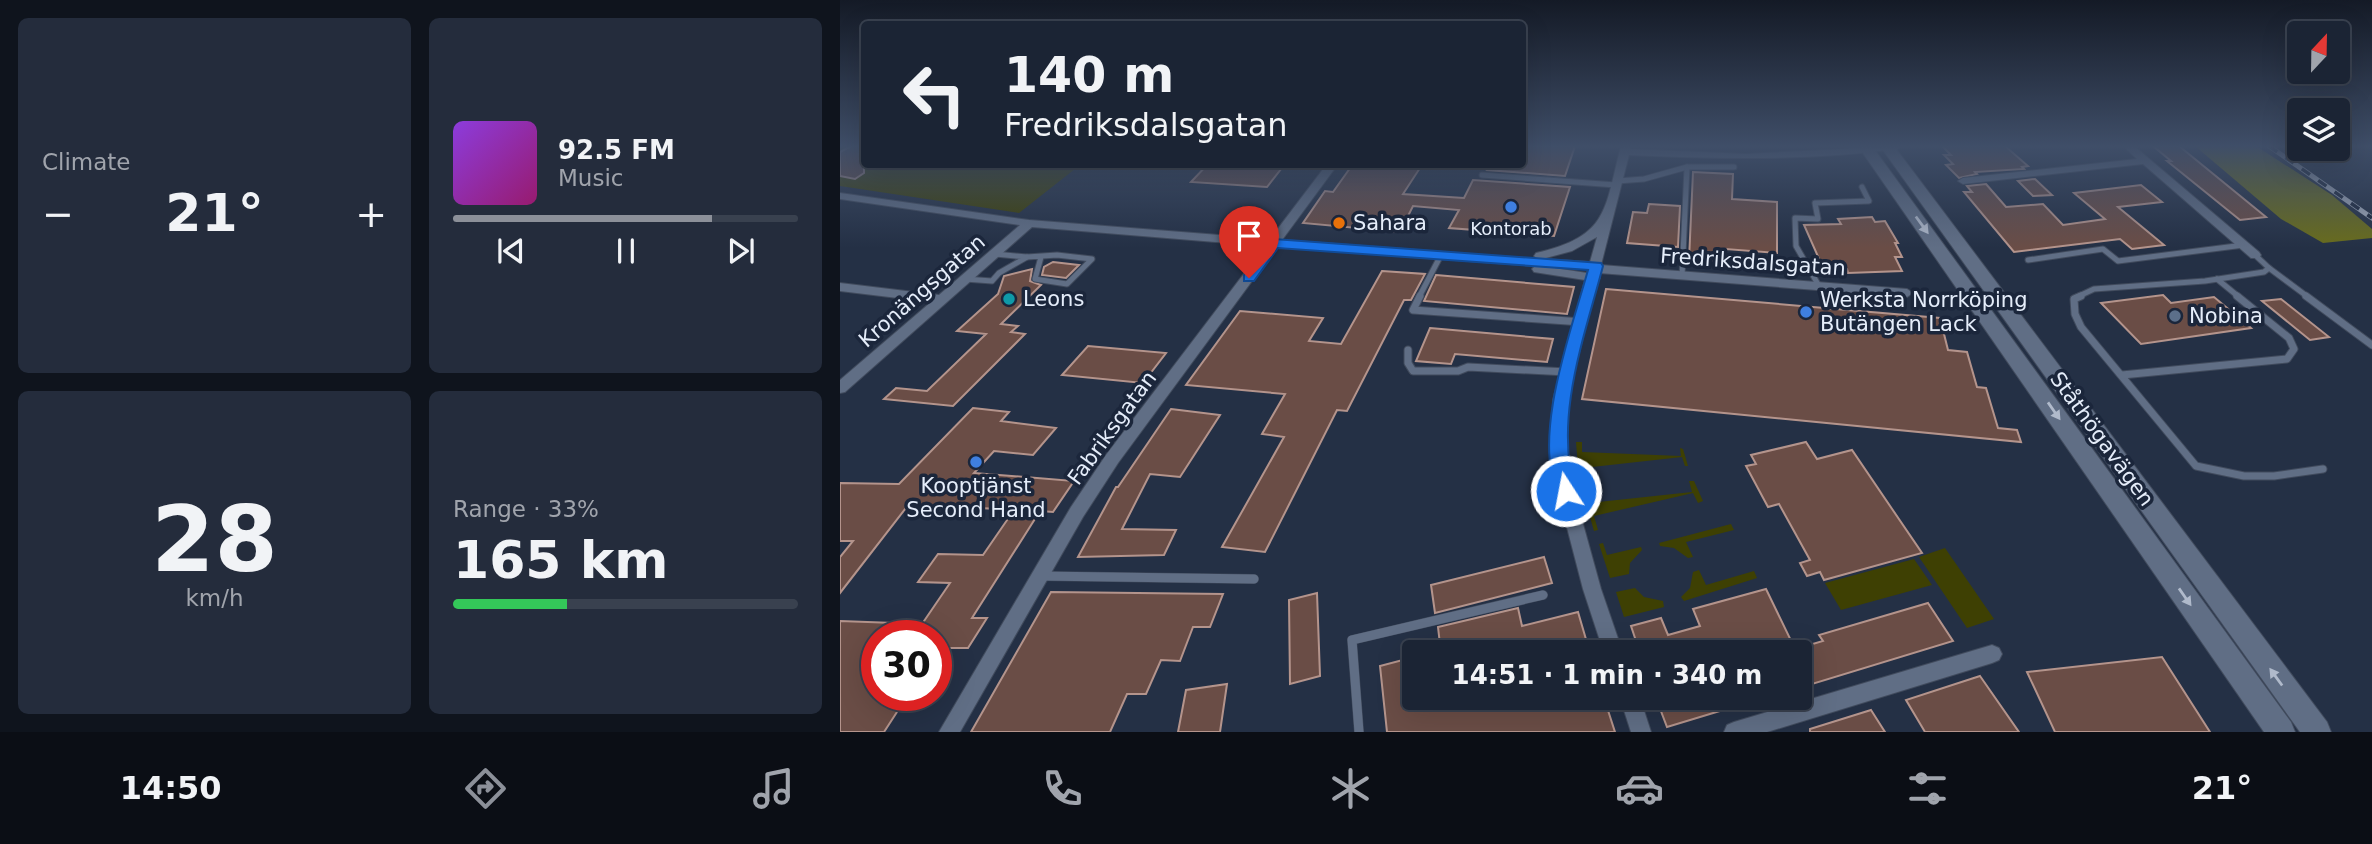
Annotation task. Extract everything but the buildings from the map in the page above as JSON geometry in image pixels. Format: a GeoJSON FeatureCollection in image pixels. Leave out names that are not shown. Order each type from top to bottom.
{"type":"FeatureCollection","features":[{"type":"Feature","properties":{"kind":"main road","name":"Ståthögavägen"},"geometry":{"type":"LineString","coordinates":[[1904,180],[2280,732]]}},
{"type":"Feature","properties":{"kind":"main road","name":"Ståthögavägen"},"geometry":{"type":"LineString","coordinates":[[1906,180],[2317,732]]}},
{"type":"Feature","properties":{"kind":"street","name":"Fabriksgatan"},"geometry":{"type":"LineString","coordinates":[[949,732],[1039,576],[1112,459],[1321,180]]}},
{"type":"Feature","properties":{"kind":"street"},"geometry":{"type":"LineString","coordinates":[[1963,181],[1971,180]]}},
{"type":"Feature","properties":{"kind":"street"},"geometry":{"type":"LineString","coordinates":[[2168,180],[2255,255]]}},
{"type":"Feature","properties":{"kind":"street"},"geometry":{"type":"LineString","coordinates":[[1610,640],[1592,589],[1559,466],[1560,400],[1617,183]]}},
{"type":"Feature","properties":{"kind":"street","name":"Fredriksdalsgatan"},"geometry":{"type":"LineString","coordinates":[[843,198],[1029,223],[1595,271],[1907,293]]}},
{"type":"Feature","properties":{"kind":"street","name":"Fredriksdalsgatan"},"geometry":{"type":"LineString","coordinates":[[1512,260],[1553,254],[1576,246],[1594,235],[1609,212]]}},
{"type":"Feature","properties":{"kind":"street","name":"Kronängsgatan"},"geometry":{"type":"LineString","coordinates":[[840,388],[1029,223]]}},
{"type":"Feature","properties":{"kind":"street","name":"Fredriksdalsgatan"},"geometry":{"type":"LineString","coordinates":[[1440,257],[1512,260],[1595,271]]}},
{"type":"Feature","properties":{"kind":"street"},"geometry":{"type":"LineString","coordinates":[[840,287],[943,299]]}},
{"type":"Feature","properties":{"kind":"street"},"geometry":{"type":"LineString","coordinates":[[1734,732],[1992,654]]}},
{"type":"Feature","properties":{"kind":"street"},"geometry":{"type":"LineString","coordinates":[[1633,710],[1641,732]]}},
{"type":"Feature","properties":{"kind":"lane"},"geometry":{"type":"LineString","coordinates":[[1569,180],[1617,183],[1642,180]]}},
{"type":"Feature","properties":{"kind":"lane"},"geometry":{"type":"LineString","coordinates":[[1682,276],[1686,180]]}},
{"type":"Feature","properties":{"kind":"lane"},"geometry":{"type":"LineString","coordinates":[[1819,286],[1796,251],[1792,232],[1795,218],[1818,219],[1815,203],[1869,201],[1863,187]]}},
{"type":"Feature","properties":{"kind":"lane"},"geometry":{"type":"LineString","coordinates":[[2028,260],[2103,249],[2118,261],[2244,245]]}},
{"type":"Feature","properties":{"kind":"lane"},"geometry":{"type":"LineString","coordinates":[[995,254],[1092,259],[1067,284],[1035,279],[1041,257]]}},
{"type":"Feature","properties":{"kind":"lane"},"geometry":{"type":"LineString","coordinates":[[2255,255],[2372,345]]}},
{"type":"Feature","properties":{"kind":"lane"},"geometry":{"type":"LineString","coordinates":[[965,279],[992,281],[999,273],[1027,257]]}},
{"type":"Feature","properties":{"kind":"lane"},"geometry":{"type":"LineString","coordinates":[[1440,257],[1413,310],[1582,323]]}},
{"type":"Feature","properties":{"kind":"lane"},"geometry":{"type":"LineString","coordinates":[[2269,268],[2255,275],[2094,289],[2074,299],[2075,314],[2081,327],[2196,466],[2217,474],[2262,478],[2323,469]]}},
{"type":"Feature","properties":{"kind":"lane"},"geometry":{"type":"LineString","coordinates":[[2122,376],[2287,359],[2294,349],[2290,338],[2217,279]]}},
{"type":"Feature","properties":{"kind":"lane"},"geometry":{"type":"LineString","coordinates":[[1408,350],[1408,363],[1413,371],[1458,371],[1468,367],[1568,372]]}},
{"type":"Feature","properties":{"kind":"lane"},"geometry":{"type":"LineString","coordinates":[[1039,576],[1254,579]]}},
{"type":"Feature","properties":{"kind":"lane"},"geometry":{"type":"LineString","coordinates":[[1359,732],[1352,640],[1543,595]]}},
{"type":"Feature","properties":{"kind":"shaded area"},"geometry":{"type":"Polygon","coordinates":[[[840,180],[1061,180],[1019,213],[840,186],[840,180]]]}},
{"type":"Feature","properties":{"kind":"shaded area"},"geometry":{"type":"Polygon","coordinates":[[[2235,180],[2309,180],[2332,195],[2372,229],[2372,238],[2323,243],[2281,219],[2235,180]]]}},
{"type":"Feature","properties":{"kind":"shaded area"},"geometry":{"type":"Polygon","coordinates":[[[1576,442],[1582,442],[1582,452],[1681,456],[1680,448],[1683,449],[1688,466],[1685,466],[1682,457],[1583,468],[1589,503],[1692,492],[1689,481],[1694,481],[1703,501],[1698,503],[1693,493],[1594,516],[1598,530],[1594,531],[1579,479],[1576,442]]]}},
{"type":"Feature","properties":{"kind":"shaded area"},"geometry":{"type":"Polygon","coordinates":[[[1731,524],[1734,530],[1686,542],[1693,557],[1688,558],[1674,548],[1660,546],[1659,543],[1731,524]]]}},
{"type":"Feature","properties":{"kind":"shaded area"},"geometry":{"type":"Polygon","coordinates":[[[1603,543],[1607,555],[1641,547],[1642,550],[1630,563],[1629,574],[1610,578],[1599,544],[1603,543]]]}},
{"type":"Feature","properties":{"kind":"shaded area"},"geometry":{"type":"Polygon","coordinates":[[[1945,548],[1994,619],[1967,628],[1919,557],[1945,548]]]}},
{"type":"Feature","properties":{"kind":"shaded area"},"geometry":{"type":"Polygon","coordinates":[[[1914,559],[1932,585],[1841,610],[1825,583],[1914,559]]]}},
{"type":"Feature","properties":{"kind":"shaded area"},"geometry":{"type":"Polygon","coordinates":[[[1699,570],[1706,585],[1754,571],[1757,578],[1684,601],[1681,597],[1690,588],[1693,572],[1699,570]]]}},
{"type":"Feature","properties":{"kind":"shaded area"},"geometry":{"type":"Polygon","coordinates":[[[1635,588],[1644,597],[1663,601],[1664,607],[1624,617],[1616,592],[1635,588]]]}},
{"type":"Feature","properties":{"kind":"railway"},"geometry":{"type":"LineString","coordinates":[[2318,180],[2372,218]]}},
{"type":"Feature","properties":{"kind":"place","name":"Kontorab"},"geometry":{"type":"Point","coordinates":[1511,207]}},
{"type":"Feature","properties":{"kind":"place","name":"Sahara"},"geometry":{"type":"Point","coordinates":[1339,223]}},
{"type":"Feature","properties":{"kind":"place","name":"Leons"},"geometry":{"type":"Point","coordinates":[1009,299]}},
{"type":"Feature","properties":{"kind":"place","name":"Werksta Norrköping Butängen Lack"},"geometry":{"type":"Point","coordinates":[1806,312]}},
{"type":"Feature","properties":{"kind":"place","name":"Nobina"},"geometry":{"type":"Point","coordinates":[2175,316]}},
{"type":"Feature","properties":{"kind":"place","name":"Kooptjänst Second Hand"},"geometry":{"type":"Point","coordinates":[976,462]}},
{"type":"Feature","properties":{"kind":"route"},"geometry":{"type":"LineString","coordinates":[[1249,278],[1274,243],[1440,257],[1596,266],[1560,400],[1559,466],[1566,491]]}}]}
